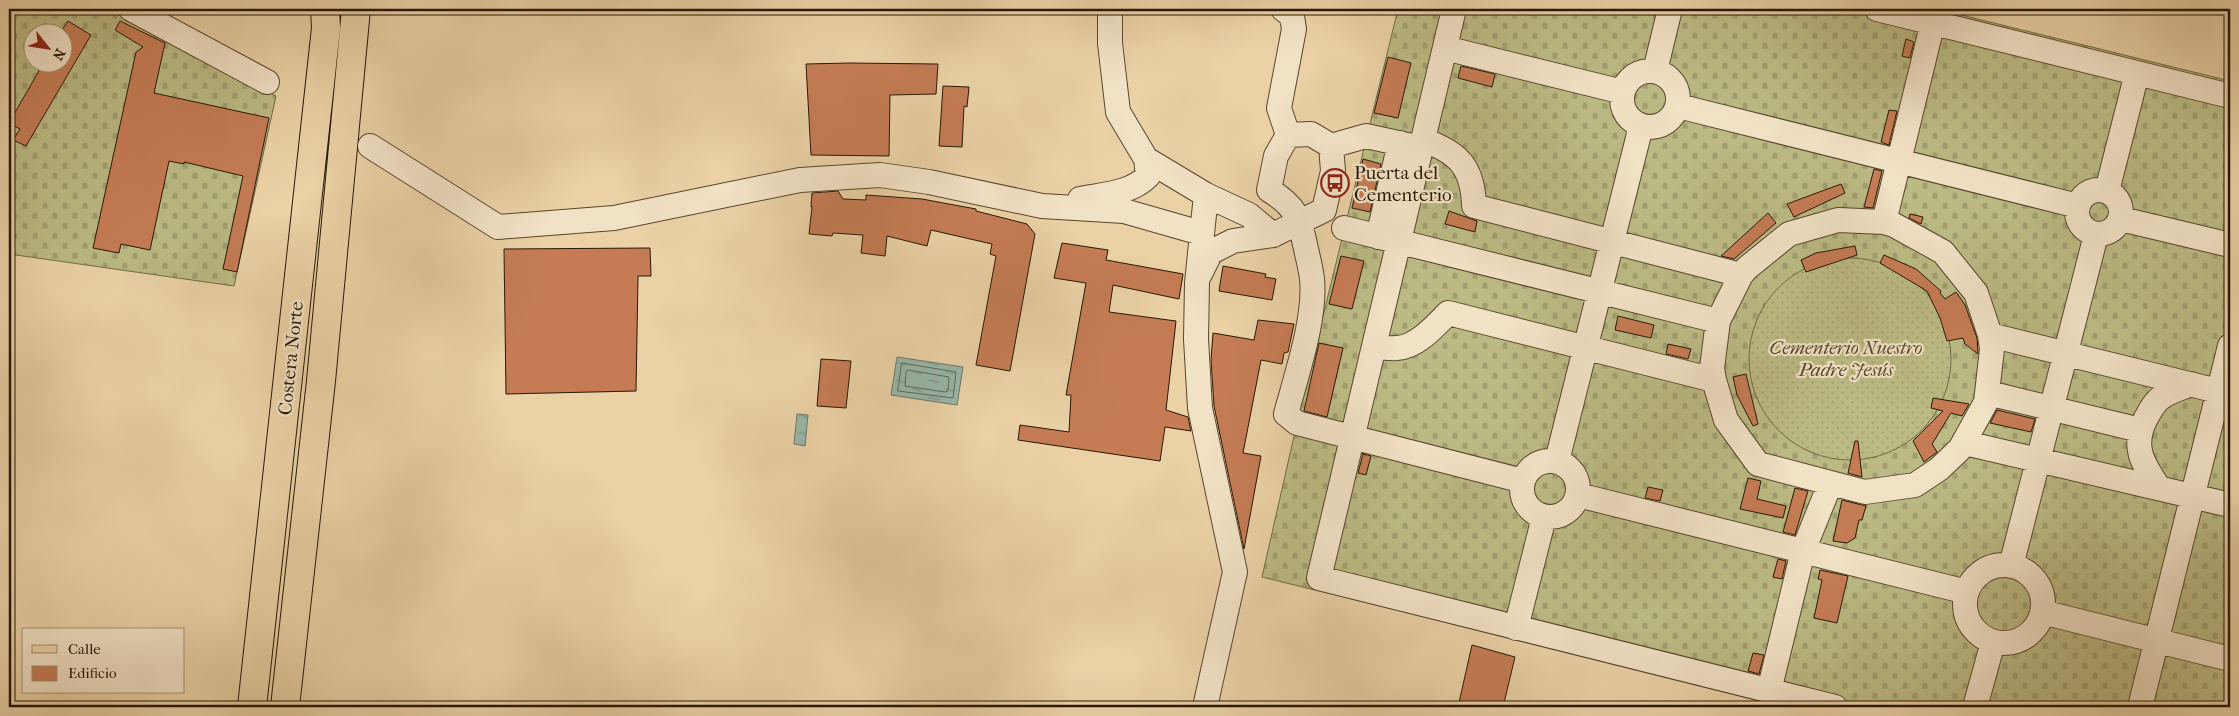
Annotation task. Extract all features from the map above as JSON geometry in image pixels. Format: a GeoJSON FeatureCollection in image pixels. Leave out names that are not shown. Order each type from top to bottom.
{"type":"FeatureCollection","features":[{"type":"Feature","properties":{"kind":"main road","name":"Costera Norte"},"geometry":{"type":"LineString","coordinates":[[252,707],[326,28],[325,9]]}},
{"type":"Feature","properties":{"kind":"main road","name":"Costera Norte"},"geometry":{"type":"LineString","coordinates":[[286,707],[322,371],[356,9]]}},
{"type":"Feature","properties":{"kind":"street"},"geometry":{"type":"LineString","coordinates":[[131,9],[267,82]]}},
{"type":"Feature","properties":{"kind":"street"},"geometry":{"type":"LineString","coordinates":[[1042,206],[1130,190],[1148,176],[1146,159],[1118,112],[1110,43],[1110,9]]}},
{"type":"Feature","properties":{"kind":"street"},"geometry":{"type":"LineString","coordinates":[[1232,208],[1248,205],[1269,190],[1276,156],[1288,135],[1279,108],[1294,29],[1292,16],[1283,9]]}},
{"type":"Feature","properties":{"kind":"street"},"geometry":{"type":"LineString","coordinates":[[1454,9],[1445,48],[1414,144],[1388,240],[1374,346],[1319,578],[1834,707]]}},
{"type":"Feature","properties":{"kind":"street"},"geometry":{"type":"LineString","coordinates":[[1655,71],[1670,9]]}},
{"type":"Feature","properties":{"kind":"street"},"geometry":{"type":"LineString","coordinates":[[1877,9],[2230,96]]}},
{"type":"Feature","properties":{"kind":"street"},"geometry":{"type":"LineString","coordinates":[[1884,222],[1933,22]]}},
{"type":"Feature","properties":{"kind":"street"},"geometry":{"type":"LineString","coordinates":[[1445,48],[1623,92]]}},
{"type":"Feature","properties":{"kind":"street"},"geometry":{"type":"LineString","coordinates":[[1655,71],[1664,74],[1676,87],[1678,106],[1674,114],[1660,125],[1641,126],[1628,116],[1624,108],[1623,92],[1631,77],[1638,73],[1655,71]]}},
{"type":"Feature","properties":{"kind":"street"},"geometry":{"type":"LineString","coordinates":[[2107,191],[2137,73]]}},
{"type":"Feature","properties":{"kind":"street"},"geometry":{"type":"LineString","coordinates":[[1678,106],[2078,206]]}},
{"type":"Feature","properties":{"kind":"street"},"geometry":{"type":"LineString","coordinates":[[1557,461],[1641,126]]}},
{"type":"Feature","properties":{"kind":"street"},"geometry":{"type":"LineString","coordinates":[[1288,135],[1311,134],[1331,146],[1366,136],[1444,147],[1466,169],[1474,187],[1474,206],[1741,275]]}},
{"type":"Feature","properties":{"kind":"street"},"geometry":{"type":"LineString","coordinates":[[370,146],[498,227],[614,218],[800,180],[880,175],[929,182],[1042,206],[1124,210],[1202,232]]}},
{"type":"Feature","properties":{"kind":"street"},"geometry":{"type":"LineString","coordinates":[[1196,283],[1211,252],[1233,241],[1273,235],[1324,210],[1333,171],[1331,146]]}},
{"type":"Feature","properties":{"kind":"street"},"geometry":{"type":"LineString","coordinates":[[1146,159],[1206,196],[1249,215],[1273,235]]}},
{"type":"Feature","properties":{"kind":"street"},"geometry":{"type":"LineString","coordinates":[[1269,190],[1282,198],[1295,211],[1301,222],[1312,280],[1310,317],[1286,414],[1297,423],[1523,481]]}},
{"type":"Feature","properties":{"kind":"street"},"geometry":{"type":"LineString","coordinates":[[2095,190],[2107,191],[2113,194],[2121,205],[2121,219],[2109,233],[2096,234],[2083,228],[2077,213],[2078,206],[2080,200],[2089,192],[2095,190]]}},
{"type":"Feature","properties":{"kind":"street"},"geometry":{"type":"LineString","coordinates":[[1206,196],[1196,283],[1196,339],[1200,408],[1235,572],[1206,707]]}},
{"type":"Feature","properties":{"kind":"street"},"geometry":{"type":"LineString","coordinates":[[2121,219],[2230,244]]}},
{"type":"Feature","properties":{"kind":"street"},"geometry":{"type":"LineString","coordinates":[[1838,220],[1884,222],[1894,225],[1943,252],[1976,294],[1990,334],[1992,349],[1988,393],[1965,443],[1939,469],[1915,485],[1865,492],[1758,464],[1726,420],[1712,368],[1718,321],[1741,275],[1789,234],[1838,220]]}},
{"type":"Feature","properties":{"kind":"street"},"geometry":{"type":"LineString","coordinates":[[1344,228],[1718,321]]}},
{"type":"Feature","properties":{"kind":"street"},"geometry":{"type":"LineString","coordinates":[[2011,566],[2096,234]]}},
{"type":"Feature","properties":{"kind":"street"},"geometry":{"type":"LineString","coordinates":[[1374,346],[1399,348],[1412,343],[1432,330],[1448,312],[1714,380]]}},
{"type":"Feature","properties":{"kind":"street"},"geometry":{"type":"LineString","coordinates":[[1990,334],[2225,393]]}},
{"type":"Feature","properties":{"kind":"street"},"geometry":{"type":"LineString","coordinates":[[2140,707],[2193,496],[2225,393],[2230,346]]}},
{"type":"Feature","properties":{"kind":"street"},"geometry":{"type":"LineString","coordinates":[[2159,488],[2146,468],[2140,454],[2140,430],[2149,411],[2162,397],[2190,384]]}},
{"type":"Feature","properties":{"kind":"street"},"geometry":{"type":"LineString","coordinates":[[1988,393],[2140,430]]}},
{"type":"Feature","properties":{"kind":"street"},"geometry":{"type":"LineString","coordinates":[[1965,443],[2230,505]]}},
{"type":"Feature","properties":{"kind":"street"},"geometry":{"type":"LineString","coordinates":[[1557,461],[1572,470],[1576,478],[1578,495],[1575,503],[1562,515],[1544,517],[1528,507],[1522,490],[1523,481],[1527,473],[1540,462],[1557,461]]}},
{"type":"Feature","properties":{"kind":"street"},"geometry":{"type":"LineString","coordinates":[[1769,691],[1803,551],[1830,484]]}},
{"type":"Feature","properties":{"kind":"street"},"geometry":{"type":"LineString","coordinates":[[1578,495],[1967,592]]}},
{"type":"Feature","properties":{"kind":"street"},"geometry":{"type":"LineString","coordinates":[[1516,628],[1544,517]]}},
{"type":"Feature","properties":{"kind":"street"},"geometry":{"type":"LineString","coordinates":[[2000,565],[2011,566],[2028,574],[2040,588],[2043,599],[2042,612],[2038,624],[2030,634],[2012,642],[1993,642],[1977,632],[1967,617],[1965,604],[1967,592],[1972,582],[1980,574],[2000,565]]}},
{"type":"Feature","properties":{"kind":"street"},"geometry":{"type":"LineString","coordinates":[[2042,612],[2230,659]]}},
{"type":"Feature","properties":{"kind":"street"},"geometry":{"type":"LineString","coordinates":[[1975,707],[1993,642]]}},
{"type":"Feature","properties":{"kind":"green space"},"geometry":{"type":"Polygon","coordinates":[[[9,9],[107,9],[276,96],[234,286],[9,254],[9,9]]]}},
{"type":"Feature","properties":{"kind":"green space","name":"Cementerio Nuestro Padre Jesús"},"geometry":{"type":"Polygon","coordinates":[[[1398,9],[1937,9],[2230,81],[2230,707],[1788,707],[1262,577],[1297,423],[1398,9]]]}},
{"type":"Feature","properties":{"kind":"green space"},"geometry":{"type":"Polygon","coordinates":[[[1850,258],[1870,260],[1898,270],[1914,281],[1928,295],[1943,320],[1949,339],[1951,359],[1949,379],[1939,407],[1928,423],[1914,437],[1889,452],[1870,458],[1850,460],[1830,458],[1802,448],[1786,437],[1772,423],[1757,398],[1751,379],[1749,359],[1751,339],[1761,311],[1772,295],[1786,281],[1811,266],[1830,260],[1850,258]]]}},
{"type":"Feature","properties":{"kind":"water"},"geometry":{"type":"Polygon","coordinates":[[[897,357],[963,367],[957,405],[891,395],[897,357]]]}},
{"type":"Feature","properties":{"kind":"water"},"geometry":{"type":"Polygon","coordinates":[[[797,414],[808,415],[805,446],[794,444],[797,414]]]}},
{"type":"Feature","properties":{"kind":"building"},"geometry":{"type":"Polygon","coordinates":[[[120,21],[165,43],[154,93],[269,118],[237,272],[223,269],[243,176],[184,162],[184,164],[169,161],[150,250],[121,244],[119,253],[93,248],[136,52],[143,47],[115,30],[120,21]]]}},
{"type":"Feature","properties":{"kind":"building"},"geometry":{"type":"Polygon","coordinates":[[[72,23],[91,35],[72,67],[72,23]]]}},
{"type":"Feature","properties":{"kind":"building"},"geometry":{"type":"Polygon","coordinates":[[[1906,39],[1914,42],[1910,58],[1902,56],[1906,39]]]}},
{"type":"Feature","properties":{"kind":"building"},"geometry":{"type":"Polygon","coordinates":[[[1388,57],[1411,63],[1398,118],[1374,113],[1388,57]]]}},
{"type":"Feature","properties":{"kind":"building"},"geometry":{"type":"Polygon","coordinates":[[[806,64],[938,64],[936,94],[890,95],[889,156],[811,155],[806,64]]]}},
{"type":"Feature","properties":{"kind":"building"},"geometry":{"type":"Polygon","coordinates":[[[1461,66],[1495,74],[1492,87],[1458,78],[1461,66]]]}},
{"type":"Feature","properties":{"kind":"building"},"geometry":{"type":"Polygon","coordinates":[[[38,72],[69,72],[26,146],[13,140],[20,129],[9,123],[38,72]]]}},
{"type":"Feature","properties":{"kind":"building"},"geometry":{"type":"Polygon","coordinates":[[[943,86],[969,87],[967,107],[964,106],[962,147],[939,146],[943,86]]]}},
{"type":"Feature","properties":{"kind":"building"},"geometry":{"type":"Polygon","coordinates":[[[1889,110],[1897,111],[1889,145],[1881,142],[1889,110]]]}},
{"type":"Feature","properties":{"kind":"building"},"geometry":{"type":"Polygon","coordinates":[[[1363,159],[1381,164],[1370,212],[1352,208],[1363,159]]]}},
{"type":"Feature","properties":{"kind":"building"},"geometry":{"type":"Polygon","coordinates":[[[1874,169],[1882,171],[1873,208],[1864,207],[1874,169]]]}},
{"type":"Feature","properties":{"kind":"building"},"geometry":{"type":"Polygon","coordinates":[[[1841,184],[1845,193],[1794,217],[1787,204],[1841,184]]]}},
{"type":"Feature","properties":{"kind":"building"},"geometry":{"type":"Polygon","coordinates":[[[838,191],[843,199],[866,200],[866,195],[922,199],[976,209],[976,211],[1027,224],[1035,234],[1010,371],[976,365],[996,256],[990,254],[992,244],[931,230],[927,246],[887,236],[885,256],[861,253],[863,235],[833,233],[832,236],[809,234],[812,193],[838,191]]]}},
{"type":"Feature","properties":{"kind":"building"},"geometry":{"type":"Polygon","coordinates":[[[1449,211],[1477,221],[1475,232],[1445,224],[1449,211]]]}},
{"type":"Feature","properties":{"kind":"building"},"geometry":{"type":"Polygon","coordinates":[[[1768,213],[1776,223],[1734,259],[1721,256],[1768,213]]]}},
{"type":"Feature","properties":{"kind":"building"},"geometry":{"type":"Polygon","coordinates":[[[1910,214],[1923,217],[1921,224],[1909,218],[1910,214]]]}},
{"type":"Feature","properties":{"kind":"building"},"geometry":{"type":"Polygon","coordinates":[[[1062,243],[1108,250],[1106,260],[1183,274],[1179,299],[1113,285],[1109,312],[1176,321],[1166,410],[1188,417],[1191,431],[1165,427],[1160,461],[1018,440],[1020,425],[1069,432],[1071,395],[1066,395],[1086,283],[1054,278],[1062,243]]]}},
{"type":"Feature","properties":{"kind":"building"},"geometry":{"type":"Polygon","coordinates":[[[1855,246],[1857,255],[1806,272],[1801,260],[1816,253],[1855,246]]]}},
{"type":"Feature","properties":{"kind":"building"},"geometry":{"type":"Polygon","coordinates":[[[650,248],[651,276],[638,276],[636,391],[506,394],[504,249],[650,248]]]}},
{"type":"Feature","properties":{"kind":"building"},"geometry":{"type":"Polygon","coordinates":[[[1884,255],[1916,269],[1941,291],[1940,293],[1945,299],[1956,292],[1965,305],[1977,338],[1978,354],[1965,344],[1963,338],[1947,341],[1940,318],[1927,291],[1880,263],[1884,255]]]}},
{"type":"Feature","properties":{"kind":"building"},"geometry":{"type":"Polygon","coordinates":[[[1341,256],[1364,261],[1352,309],[1329,304],[1341,256]]]}},
{"type":"Feature","properties":{"kind":"building"},"geometry":{"type":"Polygon","coordinates":[[[1223,266],[1266,274],[1265,277],[1276,279],[1272,300],[1219,291],[1223,266]]]}},
{"type":"Feature","properties":{"kind":"building"},"geometry":{"type":"Polygon","coordinates":[[[1618,316],[1654,325],[1651,338],[1615,330],[1618,316]]]}},
{"type":"Feature","properties":{"kind":"building"},"geometry":{"type":"Polygon","coordinates":[[[1258,320],[1294,324],[1288,352],[1284,353],[1282,364],[1261,360],[1243,453],[1261,456],[1244,549],[1214,406],[1211,360],[1213,333],[1254,340],[1258,320]]]}},
{"type":"Feature","properties":{"kind":"building"},"geometry":{"type":"Polygon","coordinates":[[[1319,343],[1343,348],[1327,417],[1304,411],[1319,343]]]}},
{"type":"Feature","properties":{"kind":"building"},"geometry":{"type":"Polygon","coordinates":[[[1668,344],[1691,349],[1688,359],[1666,354],[1668,344]]]}},
{"type":"Feature","properties":{"kind":"building"},"geometry":{"type":"Polygon","coordinates":[[[821,359],[851,361],[846,408],[817,406],[821,359]]]}},
{"type":"Feature","properties":{"kind":"building"},"geometry":{"type":"Polygon","coordinates":[[[1746,374],[1758,424],[1753,426],[1737,395],[1733,377],[1746,374]]]}},
{"type":"Feature","properties":{"kind":"building"},"geometry":{"type":"Polygon","coordinates":[[[1933,398],[1969,404],[1962,416],[1951,413],[1932,444],[1937,452],[1924,462],[1913,441],[1943,411],[1931,408],[1933,398]]]}},
{"type":"Feature","properties":{"kind":"building"},"geometry":{"type":"Polygon","coordinates":[[[1997,410],[2035,419],[2031,432],[1990,423],[1997,410]]]}},
{"type":"Feature","properties":{"kind":"building"},"geometry":{"type":"Polygon","coordinates":[[[1855,441],[1858,441],[1862,477],[1848,473],[1855,441]]]}},
{"type":"Feature","properties":{"kind":"building"},"geometry":{"type":"Polygon","coordinates":[[[1363,454],[1371,456],[1366,475],[1358,473],[1363,454]]]}},
{"type":"Feature","properties":{"kind":"building"},"geometry":{"type":"Polygon","coordinates":[[[1748,478],[1761,481],[1757,499],[1786,506],[1783,518],[1740,509],[1748,478]]]}},
{"type":"Feature","properties":{"kind":"building"},"geometry":{"type":"Polygon","coordinates":[[[1648,487],[1663,490],[1660,501],[1645,498],[1648,487]]]}},
{"type":"Feature","properties":{"kind":"building"},"geometry":{"type":"Polygon","coordinates":[[[1795,488],[1808,491],[1795,535],[1783,532],[1795,488]]]}},
{"type":"Feature","properties":{"kind":"building"},"geometry":{"type":"Polygon","coordinates":[[[1842,500],[1866,506],[1862,520],[1859,520],[1855,538],[1847,543],[1833,541],[1842,500]]]}},
{"type":"Feature","properties":{"kind":"building"},"geometry":{"type":"Polygon","coordinates":[[[1778,559],[1786,561],[1782,579],[1773,577],[1778,559]]]}},
{"type":"Feature","properties":{"kind":"building"},"geometry":{"type":"Polygon","coordinates":[[[1820,570],[1848,576],[1837,623],[1814,618],[1822,580],[1818,579],[1820,570]]]}},
{"type":"Feature","properties":{"kind":"building"},"geometry":{"type":"Polygon","coordinates":[[[1472,645],[1515,657],[1503,707],[1458,707],[1472,645]]]}},
{"type":"Feature","properties":{"kind":"building"},"geometry":{"type":"Polygon","coordinates":[[[1753,653],[1764,655],[1759,674],[1748,671],[1753,653]]]}},
{"type":"Feature","properties":{"kind":"place","name":"Puerta del Cementerio"},"geometry":{"type":"Point","coordinates":[1335,183]}}]}
